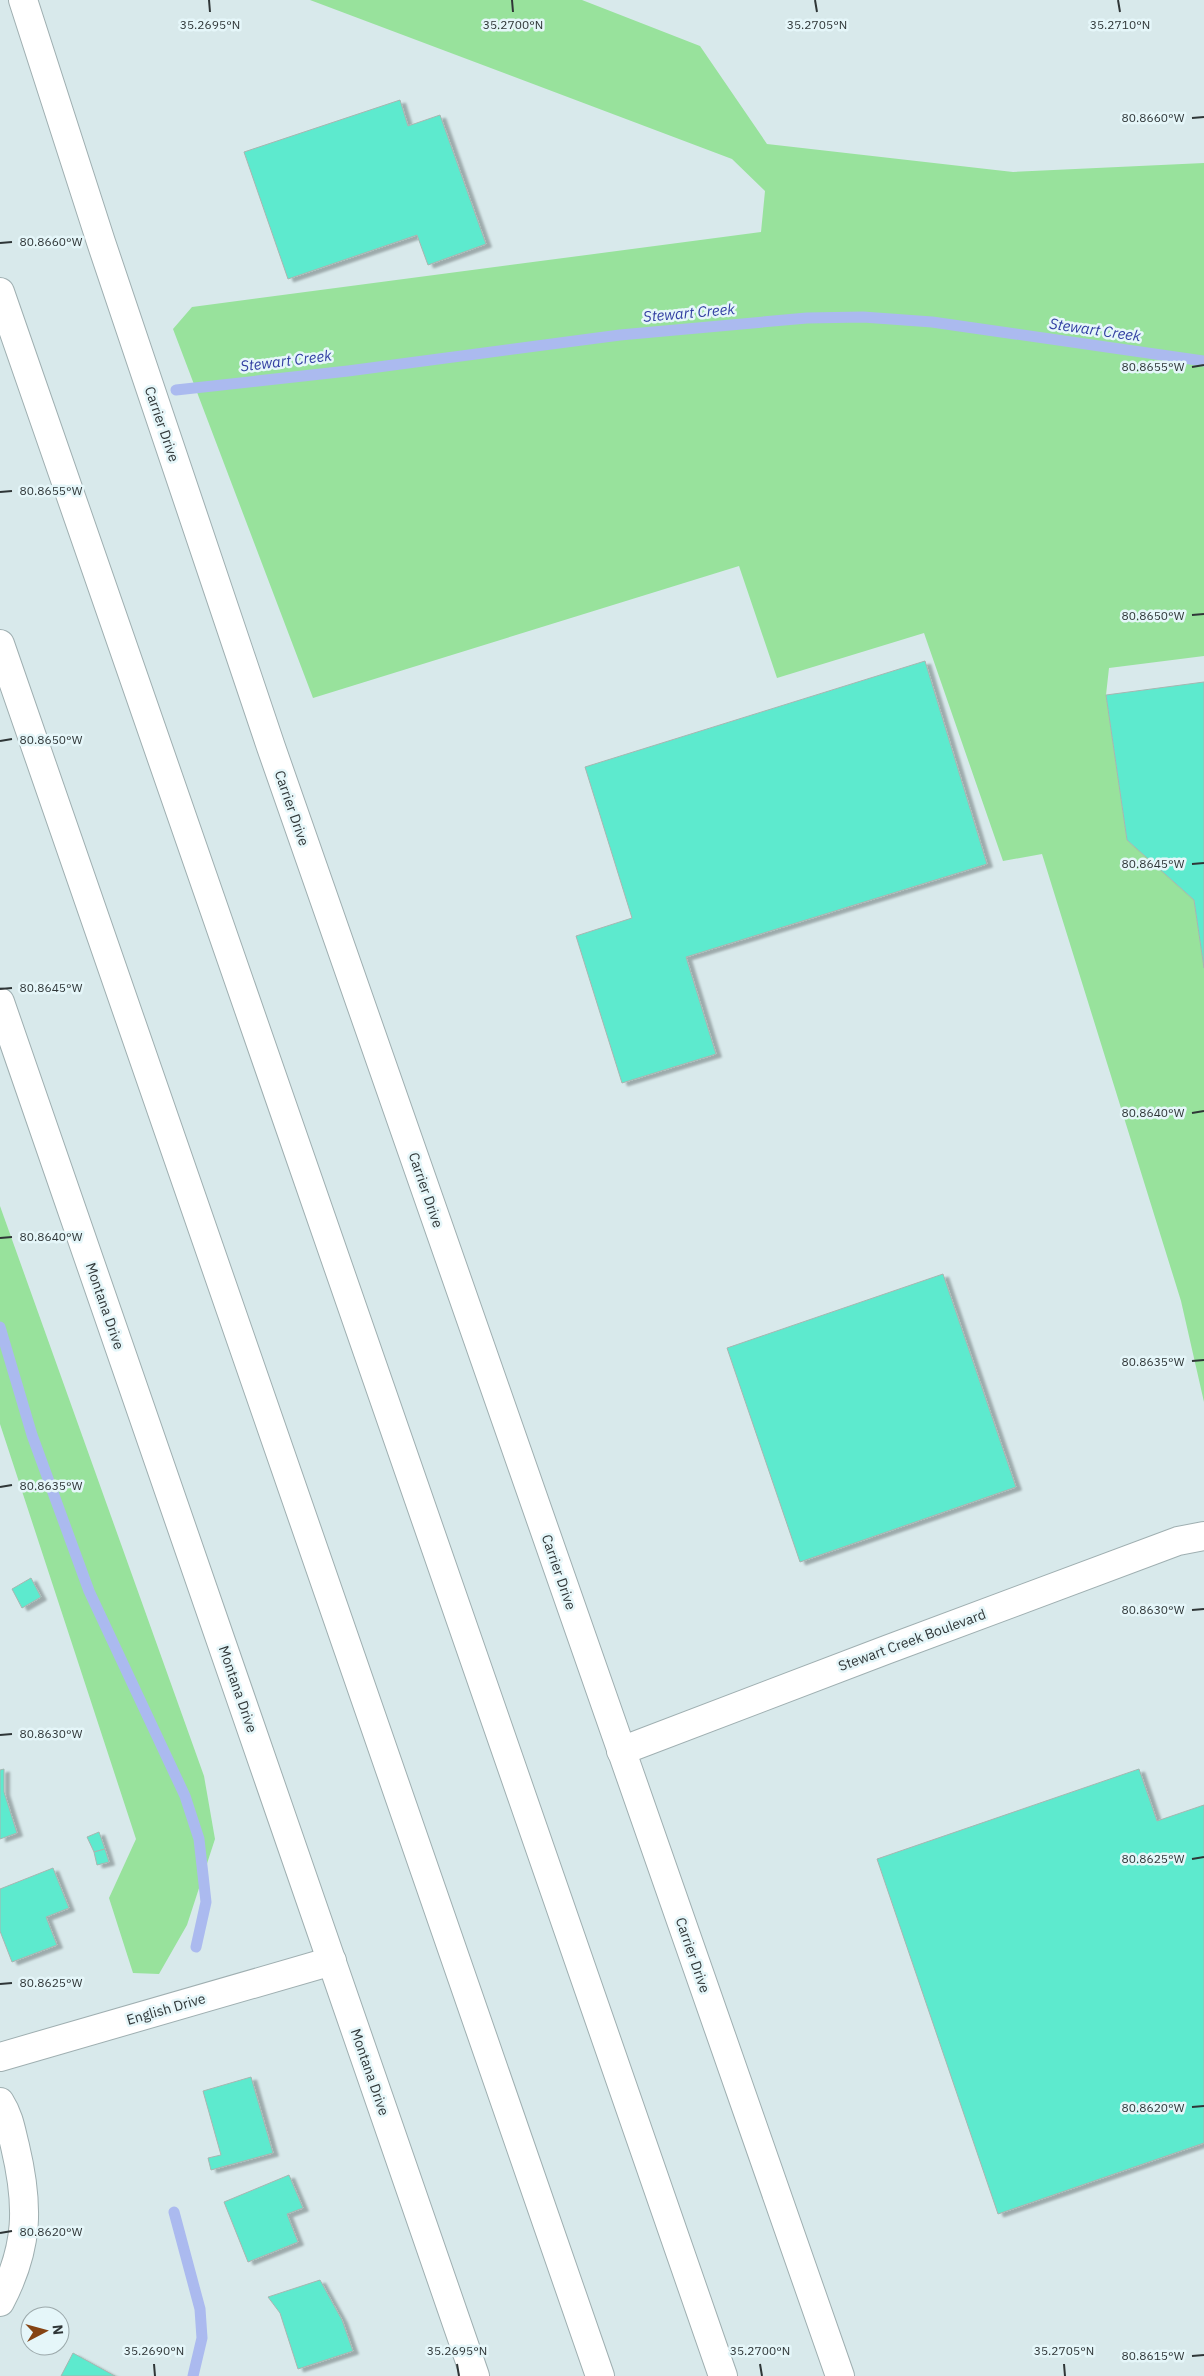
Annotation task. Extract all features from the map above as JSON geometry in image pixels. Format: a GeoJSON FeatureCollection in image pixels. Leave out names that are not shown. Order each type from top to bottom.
{"type":"FeatureCollection","features":[{"type":"Feature","properties":{"kind":"main road","name":"Carrier Drive"},"geometry":{"type":"LineString","coordinates":[[22,0],[101,242],[271,747],[840,2376]]}},
{"type":"Feature","properties":{"kind":"main road"},"geometry":{"type":"LineString","coordinates":[[0,292],[722,2376]]}},
{"type":"Feature","properties":{"kind":"main road"},"geometry":{"type":"LineString","coordinates":[[0,644],[600,2376]]}},
{"type":"Feature","properties":{"kind":"main road","name":"Montana Drive"},"geometry":{"type":"LineString","coordinates":[[0,1002],[476,2376]]}},
{"type":"Feature","properties":{"kind":"main road","name":"Stewart Creek Boulevard"},"geometry":{"type":"LineString","coordinates":[[622,1751],[1178,1541],[1204,1536]]}},
{"type":"Feature","properties":{"kind":"main road","name":"English Drive"},"geometry":{"type":"LineString","coordinates":[[0,2057],[332,1961]]}},
{"type":"Feature","properties":{"kind":"main road"},"geometry":{"type":"LineString","coordinates":[[0,2102],[7,2112],[22,2178],[25,2202],[21,2249],[12,2280],[0,2302]]}},
{"type":"Feature","properties":{"kind":"green space"},"geometry":{"type":"Polygon","coordinates":[[[310,0],[582,0],[700,46],[767,144],[1013,172],[1204,163],[1204,656],[1109,668],[1106,695],[1127,840],[1194,900],[1204,968],[1204,1402],[1181,1301],[1042,854],[1003,861],[924,633],[777,678],[739,566],[313,698],[173,329],[192,307],[761,232],[765,191],[732,159],[310,0]]]}},
{"type":"Feature","properties":{"kind":"green space"},"geometry":{"type":"Polygon","coordinates":[[[0,1206],[204,1776],[215,1839],[187,1925],[159,1974],[133,1973],[109,1898],[136,1839],[0,1424],[0,1206]]]}},
{"type":"Feature","properties":{"kind":"building"},"geometry":{"type":"Polygon","coordinates":[[[400,100],[408,126],[440,115],[486,244],[428,265],[417,235],[288,279],[244,152],[400,100]]]}},
{"type":"Feature","properties":{"kind":"building"},"geometry":{"type":"Polygon","coordinates":[[[925,661],[987,864],[686,957],[716,1054],[622,1083],[576,936],[632,918],[585,767],[925,661]]]}},
{"type":"Feature","properties":{"kind":"building"},"geometry":{"type":"Polygon","coordinates":[[[1204,682],[1204,968],[1194,900],[1127,840],[1106,695],[1204,682]]]}},
{"type":"Feature","properties":{"kind":"building"},"geometry":{"type":"Polygon","coordinates":[[[943,1274],[1016,1487],[800,1562],[727,1348],[943,1274]]]}},
{"type":"Feature","properties":{"kind":"building"},"geometry":{"type":"Polygon","coordinates":[[[31,1578],[41,1597],[22,1608],[12,1589],[31,1578]]]}},
{"type":"Feature","properties":{"kind":"building"},"geometry":{"type":"Polygon","coordinates":[[[4,1769],[4,1792],[17,1833],[0,1839],[0,1770],[4,1769]]]}},
{"type":"Feature","properties":{"kind":"building"},"geometry":{"type":"Polygon","coordinates":[[[1139,1769],[1157,1821],[1204,1805],[1204,2143],[998,2214],[877,1859],[1139,1769]]]}},
{"type":"Feature","properties":{"kind":"building"},"geometry":{"type":"Polygon","coordinates":[[[99,1832],[105,1849],[94,1852],[87,1837],[99,1832]]]}},
{"type":"Feature","properties":{"kind":"building"},"geometry":{"type":"Polygon","coordinates":[[[105,1849],[109,1862],[97,1865],[94,1852],[105,1849]]]}},
{"type":"Feature","properties":{"kind":"building"},"geometry":{"type":"Polygon","coordinates":[[[53,1868],[69,1908],[46,1917],[57,1945],[12,1962],[0,1931],[0,1889],[53,1868]]]}},
{"type":"Feature","properties":{"kind":"building"},"geometry":{"type":"Polygon","coordinates":[[[251,2077],[273,2153],[211,2170],[208,2158],[221,2155],[203,2091],[251,2077]]]}},
{"type":"Feature","properties":{"kind":"building"},"geometry":{"type":"Polygon","coordinates":[[[289,2175],[303,2208],[287,2214],[298,2242],[248,2262],[224,2202],[289,2175]]]}},
{"type":"Feature","properties":{"kind":"building"},"geometry":{"type":"Polygon","coordinates":[[[320,2280],[342,2320],[353,2351],[298,2369],[280,2313],[268,2297],[320,2280]]]}},
{"type":"Feature","properties":{"kind":"building"},"geometry":{"type":"Polygon","coordinates":[[[73,2353],[115,2376],[61,2376],[73,2353]]]}},
{"type":"Feature","properties":{"kind":"waterway","name":"Stewart Creek"},"geometry":{"type":"LineString","coordinates":[[176,390],[348,371],[620,335],[807,318],[863,317],[932,322],[1204,361]]}},
{"type":"Feature","properties":{"kind":"waterway"},"geometry":{"type":"LineString","coordinates":[[0,1327],[32,1435],[89,1591],[185,1796],[199,1839],[206,1902],[196,1947]]}},
{"type":"Feature","properties":{"kind":"waterway"},"geometry":{"type":"LineString","coordinates":[[174,2212],[200,2309],[202,2338],[193,2376]]}}]}
